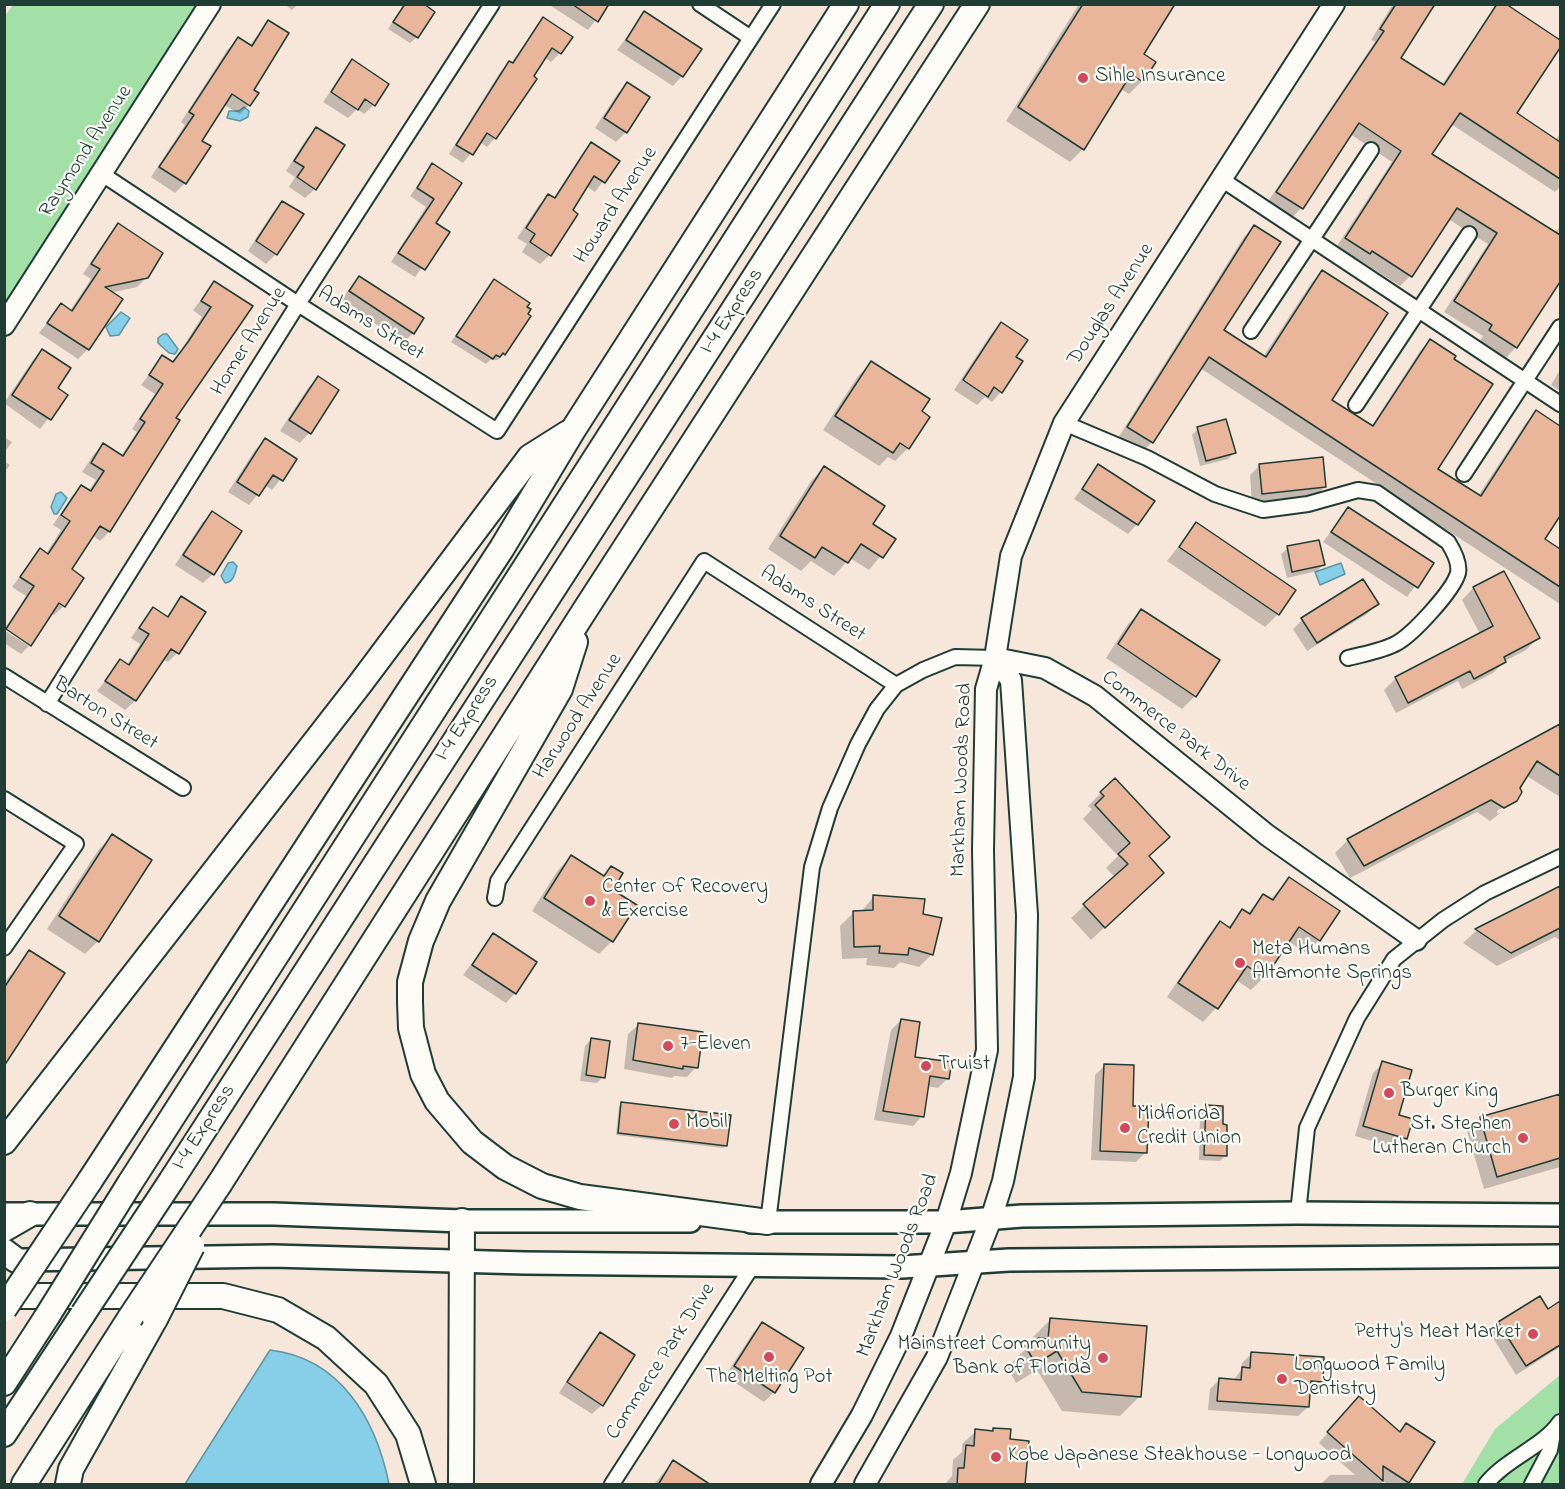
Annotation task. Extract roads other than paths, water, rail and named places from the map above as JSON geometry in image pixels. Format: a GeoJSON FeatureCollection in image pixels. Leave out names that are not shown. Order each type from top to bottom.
{"type":"FeatureCollection","features":[{"type":"Feature","properties":{"kind":"highway"},"geometry":{"type":"LineString","coordinates":[[4,1309],[90,1182],[502,548],[573,430],[846,4]]}},
{"type":"Feature","properties":{"kind":"highway","name":"I-4 Express"},"geometry":{"type":"LineString","coordinates":[[4,1383],[887,4]]}},
{"type":"Feature","properties":{"kind":"highway","name":"I-4 Express"},"geometry":{"type":"LineString","coordinates":[[4,1434],[171,1181],[931,4]]}},
{"type":"Feature","properties":{"kind":"highway"},"geometry":{"type":"LineString","coordinates":[[24,1485],[130,1318],[220,1184],[585,610],[977,4]]}},
{"type":"Feature","properties":{"kind":"highway"},"geometry":{"type":"LineString","coordinates":[[4,1142],[360,684],[530,457],[573,430]]}},
{"type":"Feature","properties":{"kind":"highway"},"geometry":{"type":"LineString","coordinates":[[585,610],[560,689],[438,901],[421,941],[410,982],[411,1028],[416,1051],[429,1088],[459,1130],[505,1167],[542,1186],[580,1197],[768,1222]]}},
{"type":"Feature","properties":{"kind":"highway"},"geometry":{"type":"LineString","coordinates":[[68,1485],[71,1469],[181,1272],[220,1184]]}},
{"type":"Feature","properties":{"kind":"highway"},"geometry":{"type":"LineString","coordinates":[[4,1229],[30,1214]]}},
{"type":"Feature","properties":{"kind":"highway"},"geometry":{"type":"LineString","coordinates":[[461,1485],[462,1221]]}},
{"type":"Feature","properties":{"kind":"highway"},"geometry":{"type":"LineString","coordinates":[[4,1296],[223,1296],[278,1310],[326,1338],[376,1384],[408,1434],[423,1485]]}},
{"type":"Feature","properties":{"kind":"main road","name":"Raymond Avenue"},"geometry":{"type":"LineString","coordinates":[[4,325],[210,4]]}},
{"type":"Feature","properties":{"kind":"main road","name":"Douglas Avenue"},"geometry":{"type":"LineString","coordinates":[[995,658],[997,630],[1011,556],[1064,423],[1334,4]]}},
{"type":"Feature","properties":{"kind":"main road","name":"Commerce Park Drive"},"geometry":{"type":"LineString","coordinates":[[995,658],[1045,668],[1095,696],[1267,834],[1416,940]]}},
{"type":"Feature","properties":{"kind":"main road","name":"Markham Woods Road"},"geometry":{"type":"LineString","coordinates":[[865,1485],[937,1357],[974,1263],[1003,1181],[1024,1077],[1027,1050],[1024,994],[1027,915],[1011,680],[995,658]]}},
{"type":"Feature","properties":{"kind":"main road","name":"Markham Woods Road"},"geometry":{"type":"LineString","coordinates":[[821,1485],[851,1435],[901,1336],[946,1222],[961,1173],[987,1050],[983,850],[986,689],[995,658]]}},
{"type":"Feature","properties":{"kind":"main road"},"geometry":{"type":"LineString","coordinates":[[4,1214],[274,1214],[462,1221],[768,1222],[946,1222],[1022,1216],[1560,1215]]}},
{"type":"Feature","properties":{"kind":"main road"},"geometry":{"type":"LineString","coordinates":[[8,1257],[273,1256],[462,1261],[928,1266],[1009,1260],[1560,1256]]}},
{"type":"Feature","properties":{"kind":"street","name":"Homer Avenue"},"geometry":{"type":"LineString","coordinates":[[47,704],[298,304],[492,4]]}},
{"type":"Feature","properties":{"kind":"street"},"geometry":{"type":"LineString","coordinates":[[700,4],[751,38]]}},
{"type":"Feature","properties":{"kind":"street","name":"Howard Avenue"},"geometry":{"type":"LineString","coordinates":[[497,430],[772,4]]}},
{"type":"Feature","properties":{"kind":"street"},"geometry":{"type":"LineString","coordinates":[[1251,331],[1371,150]]}},
{"type":"Feature","properties":{"kind":"street","name":"Adams Street"},"geometry":{"type":"LineString","coordinates":[[102,174],[298,304],[497,430]]}},
{"type":"Feature","properties":{"kind":"street"},"geometry":{"type":"LineString","coordinates":[[1221,179],[1560,404]]}},
{"type":"Feature","properties":{"kind":"street"},"geometry":{"type":"LineString","coordinates":[[1356,405],[1468,234]]}},
{"type":"Feature","properties":{"kind":"street"},"geometry":{"type":"LineString","coordinates":[[1464,474],[1560,327]]}},
{"type":"Feature","properties":{"kind":"street"},"geometry":{"type":"LineString","coordinates":[[1064,423],[1147,458],[1215,494],[1263,510],[1308,504],[1358,490],[1377,493],[1448,542],[1455,554],[1458,572],[1446,593],[1412,632],[1396,644],[1348,658]]}},
{"type":"Feature","properties":{"kind":"street","name":"Adams Street"},"geometry":{"type":"LineString","coordinates":[[704,561],[896,685]]}},
{"type":"Feature","properties":{"kind":"street","name":"Harwood Avenue"},"geometry":{"type":"LineString","coordinates":[[495,898],[498,881],[704,561]]}},
{"type":"Feature","properties":{"kind":"street","name":"Commerce Park Drive"},"geometry":{"type":"LineString","coordinates":[[768,1222],[812,867],[830,808],[858,744],[877,710],[896,685],[923,670],[955,657],[995,658]]}},
{"type":"Feature","properties":{"kind":"street","name":"Barton Street"},"geometry":{"type":"LineString","coordinates":[[4,676],[183,788]]}},
{"type":"Feature","properties":{"kind":"street"},"geometry":{"type":"LineString","coordinates":[[4,799],[76,844],[4,948]]}},
{"type":"Feature","properties":{"kind":"street"},"geometry":{"type":"LineString","coordinates":[[1298,1214],[1307,1128],[1310,1120],[1356,1018],[1394,959],[1416,940],[1485,893],[1560,857]]}},
{"type":"Feature","properties":{"kind":"street","name":"Commerce Park Drive"},"geometry":{"type":"LineString","coordinates":[[612,1485],[753,1265]]}},
{"type":"Feature","properties":{"kind":"street"},"geometry":{"type":"LineString","coordinates":[[1486,1485],[1503,1466],[1557,1427]]}},
{"type":"Feature","properties":{"kind":"street"},"geometry":{"type":"LineString","coordinates":[[1532,1485],[1550,1450],[1557,1427]]}},
{"type":"Feature","properties":{"kind":"water"},"geometry":{"type":"Polygon","coordinates":[[[244,107],[249,111],[248,117],[240,121],[227,118],[229,111],[239,111],[244,107]]]}},
{"type":"Feature","properties":{"kind":"water"},"geometry":{"type":"Polygon","coordinates":[[[121,312],[130,318],[119,335],[110,336],[106,327],[121,312]]]}},
{"type":"Feature","properties":{"kind":"water"},"geometry":{"type":"Polygon","coordinates":[[[167,334],[178,349],[175,354],[169,353],[158,343],[158,338],[167,334]]]}},
{"type":"Feature","properties":{"kind":"water"},"geometry":{"type":"Polygon","coordinates":[[[61,492],[67,498],[57,514],[54,514],[51,507],[56,494],[61,492]]]}},
{"type":"Feature","properties":{"kind":"water"},"geometry":{"type":"Polygon","coordinates":[[[233,562],[237,566],[235,574],[230,581],[225,583],[221,576],[228,563],[233,562]]]}},
{"type":"Feature","properties":{"kind":"water"},"geometry":{"type":"Polygon","coordinates":[[[1341,563],[1345,574],[1320,585],[1315,572],[1341,563]]]}},
{"type":"Feature","properties":{"kind":"water"},"geometry":{"type":"Polygon","coordinates":[[[270,1350],[295,1355],[317,1365],[351,1396],[375,1437],[389,1484],[185,1484],[270,1350]]]}},
{"type":"Feature","properties":{"kind":"place","name":"Sihle Insurance"},"geometry":{"type":"Point","coordinates":[1083,78]}},
{"type":"Feature","properties":{"kind":"place","name":"Center Of Recovery & Exercise"},"geometry":{"type":"Point","coordinates":[590,901]}},
{"type":"Feature","properties":{"kind":"place","name":"Meta Humans Altamonte Springs"},"geometry":{"type":"Point","coordinates":[1240,963]}},
{"type":"Feature","properties":{"kind":"place","name":"7-Eleven"},"geometry":{"type":"Point","coordinates":[668,1046]}},
{"type":"Feature","properties":{"kind":"place","name":"Truist"},"geometry":{"type":"Point","coordinates":[926,1066]}},
{"type":"Feature","properties":{"kind":"place","name":"Burger King"},"geometry":{"type":"Point","coordinates":[1389,1093]}},
{"type":"Feature","properties":{"kind":"place","name":"Mobil"},"geometry":{"type":"Point","coordinates":[674,1124]}},
{"type":"Feature","properties":{"kind":"place","name":"Midflorida Credit Union"},"geometry":{"type":"Point","coordinates":[1125,1128]}},
{"type":"Feature","properties":{"kind":"place","name":"St. Stephen Lutheran Church"},"geometry":{"type":"Point","coordinates":[1523,1138]}},
{"type":"Feature","properties":{"kind":"place","name":"Petty's Meat Market"},"geometry":{"type":"Point","coordinates":[1533,1334]}},
{"type":"Feature","properties":{"kind":"place","name":"The Melting Pot"},"geometry":{"type":"Point","coordinates":[769,1357]}},
{"type":"Feature","properties":{"kind":"place","name":"Mainstreet Community Bank of Florida"},"geometry":{"type":"Point","coordinates":[1103,1358]}},
{"type":"Feature","properties":{"kind":"place","name":"Longwood Family Dentistry"},"geometry":{"type":"Point","coordinates":[1282,1379]}},
{"type":"Feature","properties":{"kind":"place","name":"Kobe Japanese Steakhouse - Longwood"},"geometry":{"type":"Point","coordinates":[996,1457]}}]}
